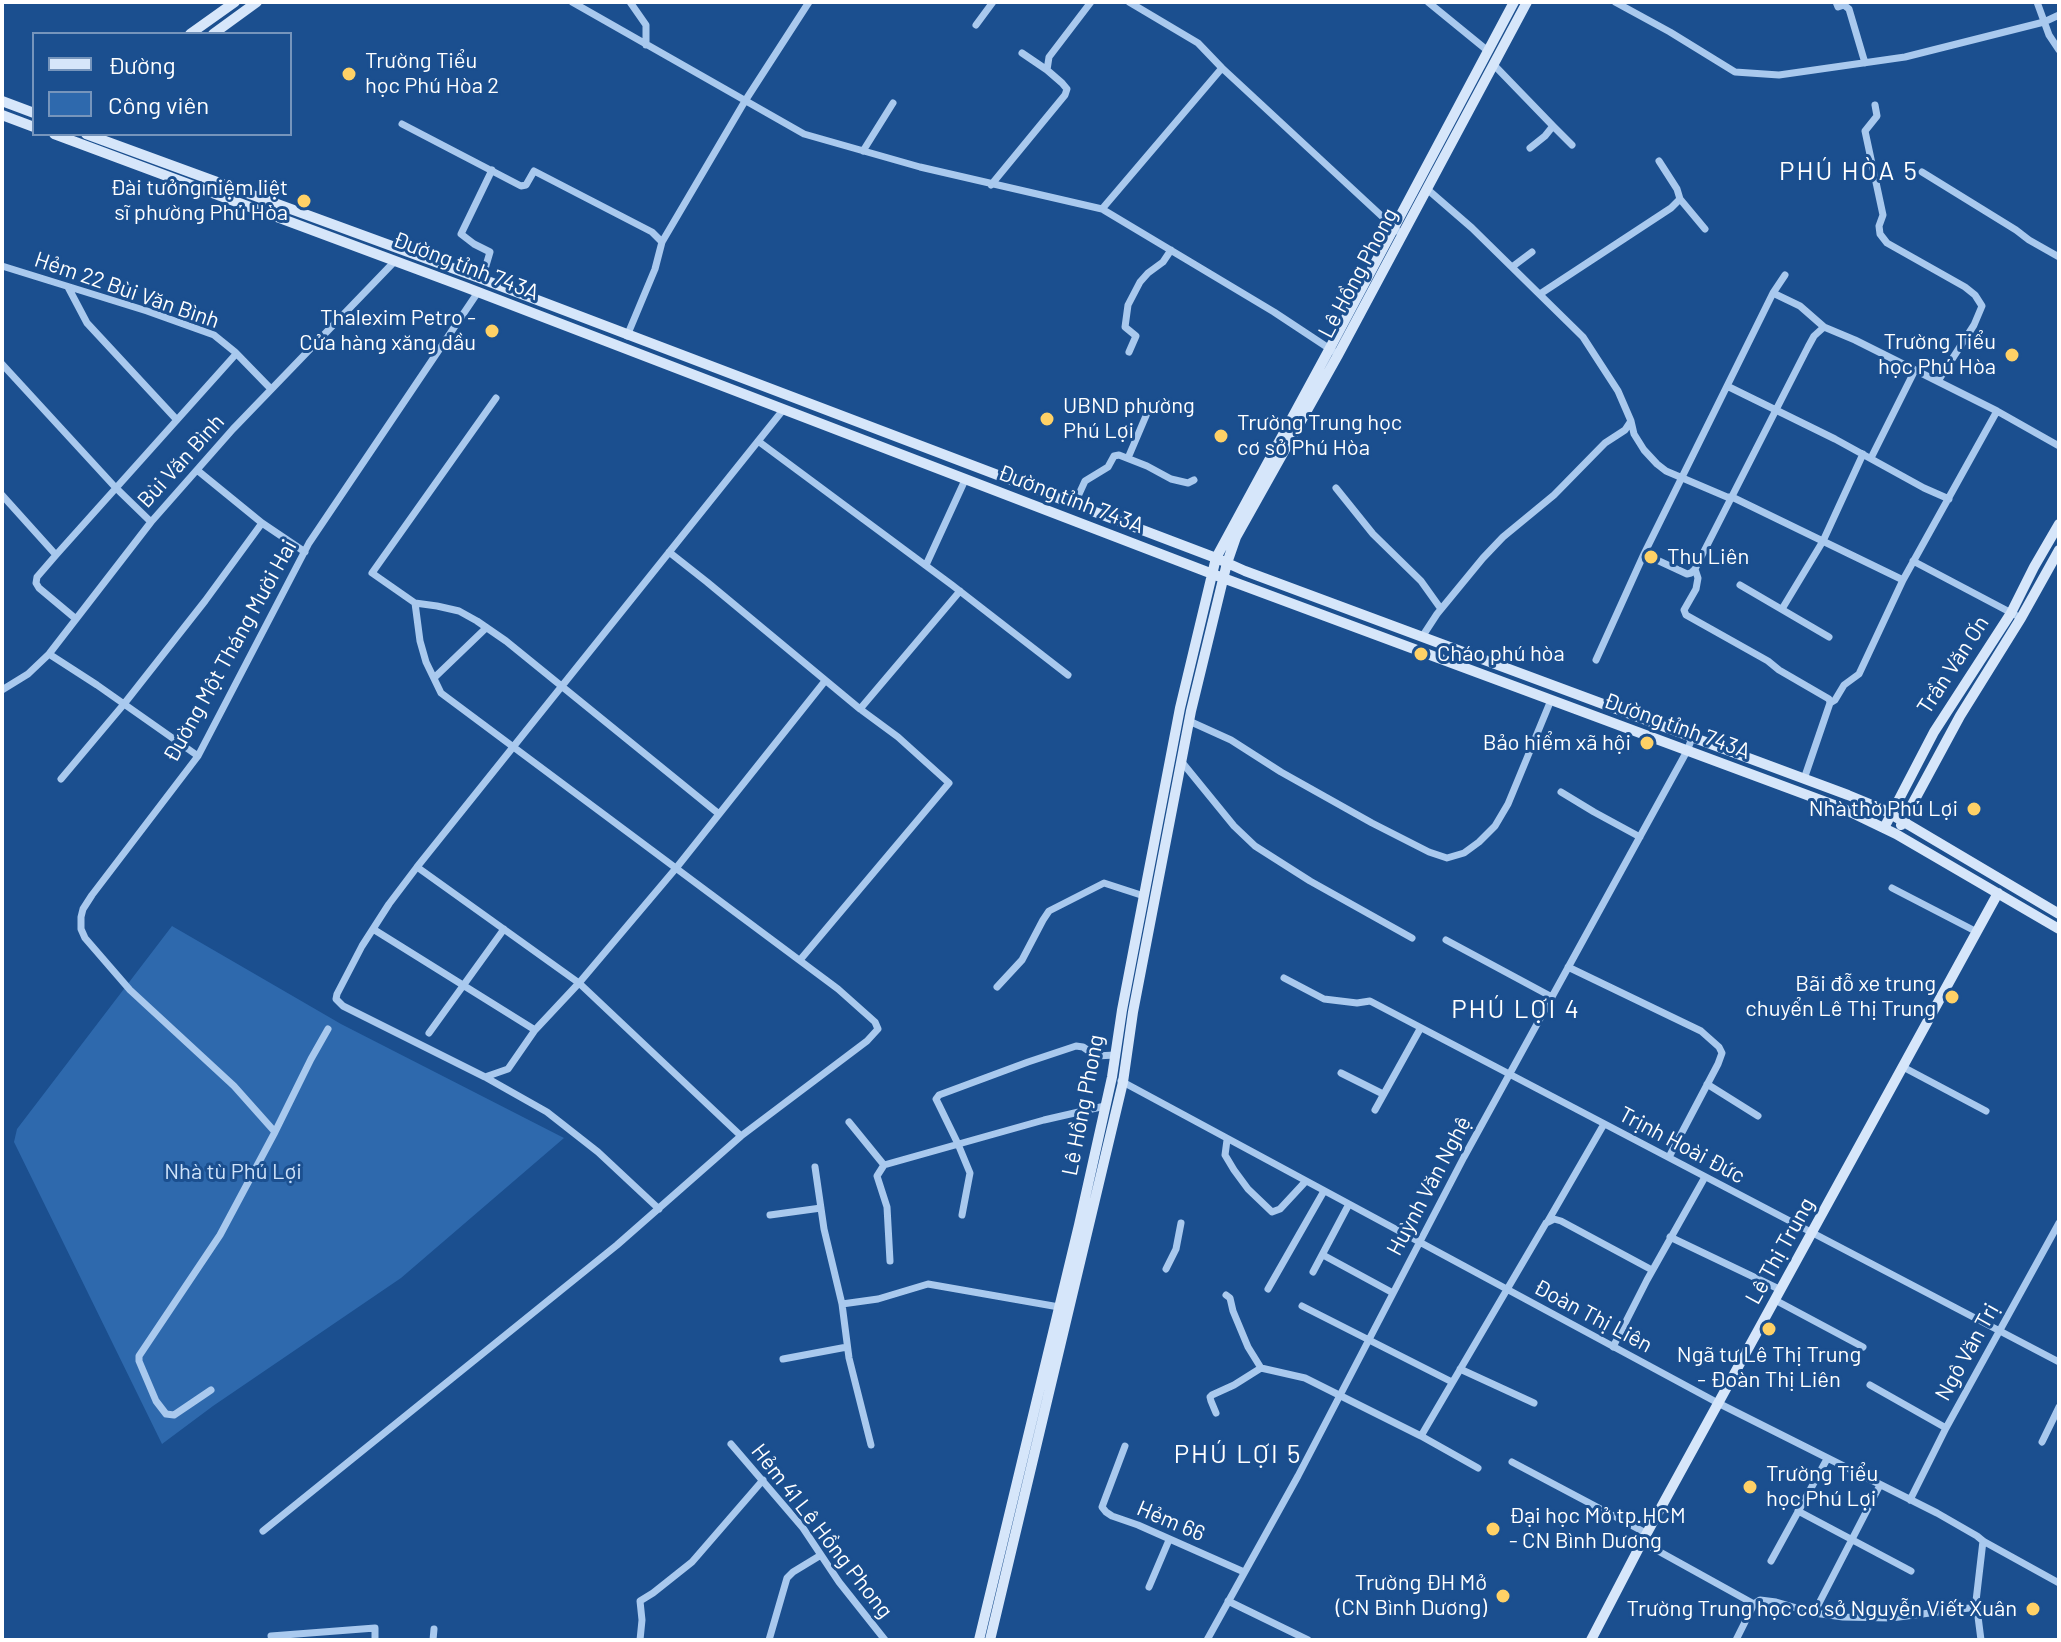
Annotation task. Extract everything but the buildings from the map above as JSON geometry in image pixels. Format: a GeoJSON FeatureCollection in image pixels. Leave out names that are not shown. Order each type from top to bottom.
{"type":"FeatureCollection","features":[{"type":"Feature","properties":{"kind":"street"},"geometry":{"type":"LineString","coordinates":[[193,32],[235,2]]}},
{"type":"Feature","properties":{"kind":"street"},"geometry":{"type":"LineString","coordinates":[[216,32],[257,2]]}},
{"type":"Feature","properties":{"kind":"street"},"geometry":{"type":"LineString","coordinates":[[572,2],[804,134],[991,185],[1102,209],[1274,312],[1334,352]]}},
{"type":"Feature","properties":{"kind":"street"},"geometry":{"type":"LineString","coordinates":[[630,2],[646,25],[646,45]]}},
{"type":"Feature","properties":{"kind":"street"},"geometry":{"type":"LineString","coordinates":[[623,348],[655,269],[662,242],[745,101],[809,2]]}},
{"type":"Feature","properties":{"kind":"street"},"geometry":{"type":"LineString","coordinates":[[976,25],[993,2]]}},
{"type":"Feature","properties":{"kind":"street"},"geometry":{"type":"LineString","coordinates":[[1047,70],[1049,57],[1091,2]]}},
{"type":"Feature","properties":{"kind":"street"},"geometry":{"type":"LineString","coordinates":[[1129,2],[1198,43],[1398,230]]}},
{"type":"Feature","properties":{"kind":"street"},"geometry":{"type":"LineString","coordinates":[[1428,2],[1488,51]]}},
{"type":"Feature","properties":{"kind":"street","name":"Lê Hồng Phong"},"geometry":{"type":"LineString","coordinates":[[990,1640],[1133,1012],[1189,721],[1227,563],[1236,537],[1514,2]]}},
{"type":"Feature","properties":{"kind":"street","name":"Lê Hồng Phong"},"geometry":{"type":"LineString","coordinates":[[1398,230],[1427,189],[1527,2]]}},
{"type":"Feature","properties":{"kind":"street"},"geometry":{"type":"LineString","coordinates":[[1615,2],[1735,72],[1779,75],[1905,57],[2044,22],[2059,15]]}},
{"type":"Feature","properties":{"kind":"street"},"geometry":{"type":"LineString","coordinates":[[1836,2],[1838,7],[1844,5],[1849,9],[1865,63]]}},
{"type":"Feature","properties":{"kind":"street"},"geometry":{"type":"LineString","coordinates":[[2037,2],[2049,35],[2059,50]]}},
{"type":"Feature","properties":{"kind":"street"},"geometry":{"type":"LineString","coordinates":[[991,185],[1067,89],[1022,53]]}},
{"type":"Feature","properties":{"kind":"street"},"geometry":{"type":"LineString","coordinates":[[1494,65],[1572,145]]}},
{"type":"Feature","properties":{"kind":"street"},"geometry":{"type":"LineString","coordinates":[[1102,209],[1222,68]]}},
{"type":"Feature","properties":{"kind":"street"},"geometry":{"type":"LineString","coordinates":[[2,101],[32,112]]}},
{"type":"Feature","properties":{"kind":"street"},"geometry":{"type":"LineString","coordinates":[[863,151],[893,103]]}},
{"type":"Feature","properties":{"kind":"street"},"geometry":{"type":"LineString","coordinates":[[1875,105],[1877,116],[1865,131],[1883,215],[1880,234],[1887,243],[1965,287],[1982,306],[1974,325],[1938,381]]}},
{"type":"Feature","properties":{"kind":"street"},"geometry":{"type":"LineString","coordinates":[[2,115],[32,126]]}},
{"type":"Feature","properties":{"kind":"street"},"geometry":{"type":"LineString","coordinates":[[402,124],[524,186],[534,171],[652,232],[662,242]]}},
{"type":"Feature","properties":{"kind":"street"},"geometry":{"type":"LineString","coordinates":[[1530,148],[1553,126]]}},
{"type":"Feature","properties":{"kind":"street","name":"Đường tỉnh 743A"},"geometry":{"type":"LineString","coordinates":[[60,136],[478,292],[1211,574],[1842,808],[1896,834],[2059,929]]}},
{"type":"Feature","properties":{"kind":"street"},"geometry":{"type":"LineString","coordinates":[[72,141],[81,136]]}},
{"type":"Feature","properties":{"kind":"street","name":"Đường tỉnh 743A"},"geometry":{"type":"LineString","coordinates":[[89,136],[482,279],[1422,637],[1860,800],[1891,814],[2059,914]]}},
{"type":"Feature","properties":{"kind":"street"},"geometry":{"type":"LineString","coordinates":[[1659,161],[1680,199],[1705,229]]}},
{"type":"Feature","properties":{"kind":"street"},"geometry":{"type":"LineString","coordinates":[[478,292],[490,252],[461,234],[492,170]]}},
{"type":"Feature","properties":{"kind":"street"},"geometry":{"type":"LineString","coordinates":[[1922,172],[2059,257]]}},
{"type":"Feature","properties":{"kind":"street"},"geometry":{"type":"LineString","coordinates":[[1427,189],[1472,228],[1583,337],[1618,391],[1634,434],[1657,464],[1666,471],[1732,497],[1903,580]]}},
{"type":"Feature","properties":{"kind":"street"},"geometry":{"type":"LineString","coordinates":[[1540,294],[1680,199]]}},
{"type":"Feature","properties":{"kind":"street"},"geometry":{"type":"LineString","coordinates":[[395,261],[399,249]]}},
{"type":"Feature","properties":{"kind":"street"},"geometry":{"type":"LineString","coordinates":[[1129,352],[1136,336],[1125,327],[1128,305],[1140,282],[1163,262],[1171,250]]}},
{"type":"Feature","properties":{"kind":"street"},"geometry":{"type":"LineString","coordinates":[[1512,267],[1532,252]]}},
{"type":"Feature","properties":{"kind":"street","name":"Bùi Văn Bình"},"geometry":{"type":"LineString","coordinates":[[2,690],[28,674],[49,654],[151,522],[271,389],[395,261]]}},
{"type":"Feature","properties":{"kind":"street","name":"Hẻm 22 Bùi Văn Bình"},"geometry":{"type":"LineString","coordinates":[[2,266],[214,335],[271,389]]}},
{"type":"Feature","properties":{"kind":"street"},"geometry":{"type":"LineString","coordinates":[[1596,660],[1644,554],[1773,293],[1785,275]]}},
{"type":"Feature","properties":{"kind":"street"},"geometry":{"type":"LineString","coordinates":[[68,287],[87,323],[177,420]]}},
{"type":"Feature","properties":{"kind":"street","name":"Đường Một Tháng Mười Hai"},"geometry":{"type":"LineString","coordinates":[[275,1132],[234,1086],[130,990],[89,944],[81,929],[81,917],[92,895],[198,756],[305,552],[478,292]]}},
{"type":"Feature","properties":{"kind":"street"},"geometry":{"type":"LineString","coordinates":[[1773,293],[1800,306],[1824,327],[1938,381],[2059,446]]}},
{"type":"Feature","properties":{"kind":"street"},"geometry":{"type":"LineString","coordinates":[[1644,554],[1687,574],[1695,569],[1814,336],[1824,327]]}},
{"type":"Feature","properties":{"kind":"street","name":"Lê Hồng Phong"},"geometry":{"type":"LineString","coordinates":[[979,1640],[1105,1106],[1117,1080],[1115,1055],[1122,1010],[1180,708],[1211,574],[1216,558],[1334,352]]}},
{"type":"Feature","properties":{"kind":"street"},"geometry":{"type":"LineString","coordinates":[[76,619],[39,588],[37,577],[236,354]]}},
{"type":"Feature","properties":{"kind":"street"},"geometry":{"type":"LineString","coordinates":[[2,364],[151,522]]}},
{"type":"Feature","properties":{"kind":"street"},"geometry":{"type":"LineString","coordinates":[[1871,458],[1915,370]]}},
{"type":"Feature","properties":{"kind":"street"},"geometry":{"type":"LineString","coordinates":[[1727,386],[1949,499]]}},
{"type":"Feature","properties":{"kind":"street"},"geometry":{"type":"LineString","coordinates":[[659,1209],[598,1152],[547,1112],[336,999],[339,988],[373,929],[417,867],[783,410],[788,396]]}},
{"type":"Feature","properties":{"kind":"street"},"geometry":{"type":"LineString","coordinates":[[496,398],[372,573],[415,603],[459,611],[506,641],[719,814]]}},
{"type":"Feature","properties":{"kind":"street"},"geometry":{"type":"LineString","coordinates":[[1128,458],[1151,404]]}},
{"type":"Feature","properties":{"kind":"street"},"geometry":{"type":"LineString","coordinates":[[1804,779],[1830,703],[1844,685],[1859,674],[1903,580],[1997,411]]}},
{"type":"Feature","properties":{"kind":"street"},"geometry":{"type":"LineString","coordinates":[[1422,637],[1441,609],[1503,537],[1545,504],[1631,421]]}},
{"type":"Feature","properties":{"kind":"street"},"geometry":{"type":"LineString","coordinates":[[758,441],[1068,675]]}},
{"type":"Feature","properties":{"kind":"street"},"geometry":{"type":"LineString","coordinates":[[899,455],[905,441]]}},
{"type":"Feature","properties":{"kind":"street"},"geometry":{"type":"LineString","coordinates":[[1782,609],[1823,541],[1863,454]]}},
{"type":"Feature","properties":{"kind":"street"},"geometry":{"type":"LineString","coordinates":[[1074,505],[1085,481],[1108,467],[1114,456],[1128,458],[1171,479],[1188,483],[1194,480]]}},
{"type":"Feature","properties":{"kind":"street"},"geometry":{"type":"LineString","coordinates":[[197,470],[262,523],[305,552]]}},
{"type":"Feature","properties":{"kind":"street"},"geometry":{"type":"LineString","coordinates":[[926,565],[965,480]]}},
{"type":"Feature","properties":{"kind":"street"},"geometry":{"type":"LineString","coordinates":[[1016,500],[1022,485]]}},
{"type":"Feature","properties":{"kind":"street"},"geometry":{"type":"LineString","coordinates":[[1336,488],[1373,534],[1421,581],[1441,609]]}},
{"type":"Feature","properties":{"kind":"street"},"geometry":{"type":"LineString","coordinates":[[2,495],[56,555]]}},
{"type":"Feature","properties":{"kind":"street"},"geometry":{"type":"LineString","coordinates":[[61,779],[205,601],[262,523]]}},
{"type":"Feature","properties":{"kind":"street","name":"Trần Văn Ơn"},"geometry":{"type":"LineString","coordinates":[[1896,834],[2016,615],[2034,567],[2059,524]]}},
{"type":"Feature","properties":{"kind":"street","name":"Trần Văn Ơn"},"geometry":{"type":"LineString","coordinates":[[1884,828],[1934,732],[2059,550]]}},
{"type":"Feature","properties":{"kind":"street"},"geometry":{"type":"LineString","coordinates":[[669,552],[898,737],[949,783],[800,960]]}},
{"type":"Feature","properties":{"kind":"street"},"geometry":{"type":"LineString","coordinates":[[1913,561],[2016,615]]}},
{"type":"Feature","properties":{"kind":"street"},"geometry":{"type":"LineString","coordinates":[[1695,569],[1698,578],[1696,589],[1684,610],[1686,615],[1822,693],[1830,703]]}},
{"type":"Feature","properties":{"kind":"street"},"geometry":{"type":"LineString","coordinates":[[1740,585],[1829,637]]}},
{"type":"Feature","properties":{"kind":"street"},"geometry":{"type":"LineString","coordinates":[[860,709],[960,591]]}},
{"type":"Feature","properties":{"kind":"street"},"geometry":{"type":"LineString","coordinates":[[263,1531],[617,1245],[741,1136],[877,1031],[875,1022],[838,989],[441,693],[426,662],[415,603]]}},
{"type":"Feature","properties":{"kind":"street"},"geometry":{"type":"LineString","coordinates":[[434,678],[486,628]]}},
{"type":"Feature","properties":{"kind":"street"},"geometry":{"type":"LineString","coordinates":[[49,654],[198,756]]}},
{"type":"Feature","properties":{"kind":"street"},"geometry":{"type":"LineString","coordinates":[[485,1077],[508,1069],[535,1030],[677,867],[825,681]]}},
{"type":"Feature","properties":{"kind":"street"},"geometry":{"type":"LineString","coordinates":[[1189,721],[1231,740],[1372,823],[1447,858],[1464,853],[1495,826],[1508,804],[1551,700]]}},
{"type":"Feature","properties":{"kind":"street","name":"Huỳnh Văn Nghệ"},"geometry":{"type":"LineString","coordinates":[[1207,1640],[1298,1476],[1420,1241],[1692,738]]}},
{"type":"Feature","properties":{"kind":"street"},"geometry":{"type":"LineString","coordinates":[[1181,761],[1234,826],[1255,846],[1412,938]]}},
{"type":"Feature","properties":{"kind":"street"},"geometry":{"type":"LineString","coordinates":[[1561,792],[1640,837]]}},
{"type":"Feature","properties":{"kind":"street"},"geometry":{"type":"LineString","coordinates":[[417,867],[579,983],[741,1136]]}},
{"type":"Feature","properties":{"kind":"street","name":"Lê Thị Trung"},"geometry":{"type":"LineString","coordinates":[[1591,1640],[1644,1537],[2004,881]]}},
{"type":"Feature","properties":{"kind":"street"},"geometry":{"type":"LineString","coordinates":[[997,987],[1022,960],[1049,911],[1104,883],[1144,896]]}},
{"type":"Feature","properties":{"kind":"street"},"geometry":{"type":"LineString","coordinates":[[1892,888],[1977,932]]}},
{"type":"Feature","properties":{"kind":"street"},"geometry":{"type":"LineString","coordinates":[[373,929],[535,1030]]}},
{"type":"Feature","properties":{"kind":"street"},"geometry":{"type":"LineString","coordinates":[[429,1033],[504,929]]}},
{"type":"Feature","properties":{"kind":"street"},"geometry":{"type":"LineString","coordinates":[[1446,940],[1552,997]]}},
{"type":"Feature","properties":{"kind":"street"},"geometry":{"type":"LineString","coordinates":[[1568,967],[1701,1031],[1719,1047],[1722,1053],[1669,1157]]}},
{"type":"Feature","properties":{"kind":"street","name":"Trịnh Hoài Đức"},"geometry":{"type":"LineString","coordinates":[[1284,978],[1324,999],[1357,1003],[1370,1001],[2059,1362]]}},
{"type":"Feature","properties":{"kind":"street"},"geometry":{"type":"LineString","coordinates":[[211,1390],[174,1415],[166,1414],[146,1380],[138,1358],[220,1235],[328,1029]]}},
{"type":"Feature","properties":{"kind":"street"},"geometry":{"type":"LineString","coordinates":[[1375,1110],[1420,1029]]}},
{"type":"Feature","properties":{"kind":"street"},"geometry":{"type":"LineString","coordinates":[[962,1215],[970,1173],[936,1099],[939,1095],[1076,1046],[1096,1056],[1115,1055]]}},
{"type":"Feature","properties":{"kind":"street"},"geometry":{"type":"LineString","coordinates":[[1903,1067],[1986,1111]]}},
{"type":"Feature","properties":{"kind":"street"},"geometry":{"type":"LineString","coordinates":[[1341,1073],[1383,1094]]}},
{"type":"Feature","properties":{"kind":"street","name":"Đoàn Thị Liên"},"geometry":{"type":"LineString","coordinates":[[1117,1080],[1718,1403],[1962,1527],[2059,1583]]}},
{"type":"Feature","properties":{"kind":"street"},"geometry":{"type":"LineString","coordinates":[[1707,1084],[1758,1116]]}},
{"type":"Feature","properties":{"kind":"street"},"geometry":{"type":"LineString","coordinates":[[890,1261],[887,1207],[877,1176],[884,1165],[1105,1106]]}},
{"type":"Feature","properties":{"kind":"street"},"geometry":{"type":"LineString","coordinates":[[849,1122],[884,1165]]}},
{"type":"Feature","properties":{"kind":"street"},"geometry":{"type":"LineString","coordinates":[[1421,1436],[1604,1124]]}},
{"type":"Feature","properties":{"kind":"street"},"geometry":{"type":"LineString","coordinates":[[1227,1140],[1225,1155],[1234,1170],[1272,1212],[1280,1209],[1306,1181]]}},
{"type":"Feature","properties":{"kind":"street"},"geometry":{"type":"LineString","coordinates":[[815,1167],[824,1229],[842,1304],[847,1347],[871,1445]]}},
{"type":"Feature","properties":{"kind":"street"},"geometry":{"type":"LineString","coordinates":[[1613,1347],[1705,1177]]}},
{"type":"Feature","properties":{"kind":"street"},"geometry":{"type":"LineString","coordinates":[[1268,1289],[1324,1191]]}},
{"type":"Feature","properties":{"kind":"street"},"geometry":{"type":"LineString","coordinates":[[1313,1272],[1349,1204]]}},
{"type":"Feature","properties":{"kind":"street"},"geometry":{"type":"LineString","coordinates":[[770,1215],[821,1208]]}},
{"type":"Feature","properties":{"kind":"street"},"geometry":{"type":"LineString","coordinates":[[1546,1223],[1554,1219],[1561,1221],[1652,1270]]}},
{"type":"Feature","properties":{"kind":"street"},"geometry":{"type":"LineString","coordinates":[[1166,1269],[1176,1249],[1181,1223]]}},
{"type":"Feature","properties":{"kind":"street","name":"Ngô Văn Trị"},"geometry":{"type":"LineString","coordinates":[[1910,1500],[1998,1330],[2057,1233],[2059,1223]]}},
{"type":"Feature","properties":{"kind":"street"},"geometry":{"type":"LineString","coordinates":[[1670,1237],[1778,1295],[1863,1347]]}},
{"type":"Feature","properties":{"kind":"street"},"geometry":{"type":"LineString","coordinates":[[1323,1255],[1393,1293]]}},
{"type":"Feature","properties":{"kind":"street"},"geometry":{"type":"LineString","coordinates":[[842,1304],[878,1299],[928,1284],[1059,1307]]}},
{"type":"Feature","properties":{"kind":"street"},"geometry":{"type":"LineString","coordinates":[[1226,1295],[1230,1298],[1248,1347],[1261,1368]]}},
{"type":"Feature","properties":{"kind":"street"},"geometry":{"type":"LineString","coordinates":[[1302,1306],[1452,1382]]}},
{"type":"Feature","properties":{"kind":"street"},"geometry":{"type":"LineString","coordinates":[[783,1359],[847,1347]]}},
{"type":"Feature","properties":{"kind":"street"},"geometry":{"type":"LineString","coordinates":[[1216,1413],[1210,1397],[1261,1368],[1305,1378],[1478,1468]]}},
{"type":"Feature","properties":{"kind":"street"},"geometry":{"type":"LineString","coordinates":[[1460,1369],[1534,1403]]}},
{"type":"Feature","properties":{"kind":"street"},"geometry":{"type":"LineString","coordinates":[[1870,1385],[1946,1428]]}},
{"type":"Feature","properties":{"kind":"street"},"geometry":{"type":"LineString","coordinates":[[2042,1442],[2059,1407]]}},
{"type":"Feature","properties":{"kind":"street","name":"Hẻm 41 Lê Hồng Phong"},"geometry":{"type":"LineString","coordinates":[[731,1444],[803,1528],[885,1640]]}},
{"type":"Feature","properties":{"kind":"street","name":"Hẻm 66"},"geometry":{"type":"LineString","coordinates":[[1125,1446],[1102,1507],[1112,1516],[1244,1572]]}},
{"type":"Feature","properties":{"kind":"street"},"geometry":{"type":"LineString","coordinates":[[1771,1561],[1827,1459]]}},
{"type":"Feature","properties":{"kind":"street"},"geometry":{"type":"LineString","coordinates":[[1512,1462],[1754,1604]]}},
{"type":"Feature","properties":{"kind":"street"},"geometry":{"type":"LineString","coordinates":[[640,1640],[640,1601],[692,1562],[763,1480]]}},
{"type":"Feature","properties":{"kind":"street"},"geometry":{"type":"LineString","coordinates":[[1814,1613],[1880,1485]]}},
{"type":"Feature","properties":{"kind":"street"},"geometry":{"type":"LineString","coordinates":[[1798,1511],[1911,1571]]}},
{"type":"Feature","properties":{"kind":"street"},"geometry":{"type":"LineString","coordinates":[[1149,1587],[1169,1540]]}},
{"type":"Feature","properties":{"kind":"street"},"geometry":{"type":"LineString","coordinates":[[1981,1640],[1977,1607],[1983,1541]]}},
{"type":"Feature","properties":{"kind":"street"},"geometry":{"type":"LineString","coordinates":[[769,1640],[787,1578],[821,1555]]}},
{"type":"Feature","properties":{"kind":"street"},"geometry":{"type":"LineString","coordinates":[[1736,1640],[1754,1604],[1760,1600],[1843,1617],[1891,1618],[1977,1607]]}},
{"type":"Feature","properties":{"kind":"street"},"geometry":{"type":"LineString","coordinates":[[1228,1601],[1308,1640]]}},
{"type":"Feature","properties":{"kind":"street"},"geometry":{"type":"LineString","coordinates":[[271,1636],[375,1628],[375,1640]]}},
{"type":"Feature","properties":{"kind":"street"},"geometry":{"type":"LineString","coordinates":[[433,1640],[434,1629]]}},
{"type":"Feature","properties":{"kind":"green space","name":"Nhà tù Phú Lợi"},"geometry":{"type":"Polygon","coordinates":[[[172,926],[341,1024],[564,1138],[401,1278],[162,1444],[14,1142],[17,1129],[172,926]]]}},
{"type":"Feature","properties":{"kind":"place","name":"Trường Tiểu học Phú Hòa 2"},"geometry":{"type":"Point","coordinates":[349,74]}},
{"type":"Feature","properties":{"kind":"place","name":"Đài tưởng niệm liệt sĩ phường Phú Hòa"},"geometry":{"type":"Point","coordinates":[304,201]}},
{"type":"Feature","properties":{"kind":"place","name":"Thalexim Petro - Cửa hàng xăng dầu"},"geometry":{"type":"Point","coordinates":[492,331]}},
{"type":"Feature","properties":{"kind":"place","name":"Trường Tiểu học Phú Hòa"},"geometry":{"type":"Point","coordinates":[2012,355]}},
{"type":"Feature","properties":{"kind":"place","name":"UBND phường Phú Lợi"},"geometry":{"type":"Point","coordinates":[1047,419]}},
{"type":"Feature","properties":{"kind":"place","name":"Trường Trung học cơ sở Phú Hòa"},"geometry":{"type":"Point","coordinates":[1221,436]}},
{"type":"Feature","properties":{"kind":"place","name":"Thu Liên"},"geometry":{"type":"Point","coordinates":[1651,557]}},
{"type":"Feature","properties":{"kind":"place","name":"Cháo phú hòa"},"geometry":{"type":"Point","coordinates":[1421,654]}},
{"type":"Feature","properties":{"kind":"place","name":"Bảo hiểm xã hội"},"geometry":{"type":"Point","coordinates":[1647,743]}},
{"type":"Feature","properties":{"kind":"place","name":"Nhà thờ Phú Lợi"},"geometry":{"type":"Point","coordinates":[1974,809]}},
{"type":"Feature","properties":{"kind":"place","name":"Bãi đỗ xe trung chuyển Lê Thị Trung"},"geometry":{"type":"Point","coordinates":[1952,997]}},
{"type":"Feature","properties":{"kind":"place","name":"Ngã tư Lê Thị Trung - Đoàn Thị Liên"},"geometry":{"type":"Point","coordinates":[1769,1329]}},
{"type":"Feature","properties":{"kind":"place","name":"Trường Tiểu học Phú Lợi"},"geometry":{"type":"Point","coordinates":[1750,1487]}},
{"type":"Feature","properties":{"kind":"place","name":"Đại học Mở tp.HCM - CN Bình Dương"},"geometry":{"type":"Point","coordinates":[1493,1529]}},
{"type":"Feature","properties":{"kind":"place","name":"Trường ĐH Mở (CN Bình Dương)"},"geometry":{"type":"Point","coordinates":[1503,1596]}},
{"type":"Feature","properties":{"kind":"place","name":"Trường Trung học cơ sở Nguyễn Viết Xuân"},"geometry":{"type":"Point","coordinates":[2033,1609]}},
{"type":"Feature","properties":{"kind":"district","name":"PHÚ HÒA 5"},"geometry":{"type":"Point","coordinates":[1849,171]}},
{"type":"Feature","properties":{"kind":"district","name":"PHÚ LỢI 4"},"geometry":{"type":"Point","coordinates":[1516,1009]}},
{"type":"Feature","properties":{"kind":"district","name":"PHÚ LỢI 5"},"geometry":{"type":"Point","coordinates":[1238,1454]}}]}
